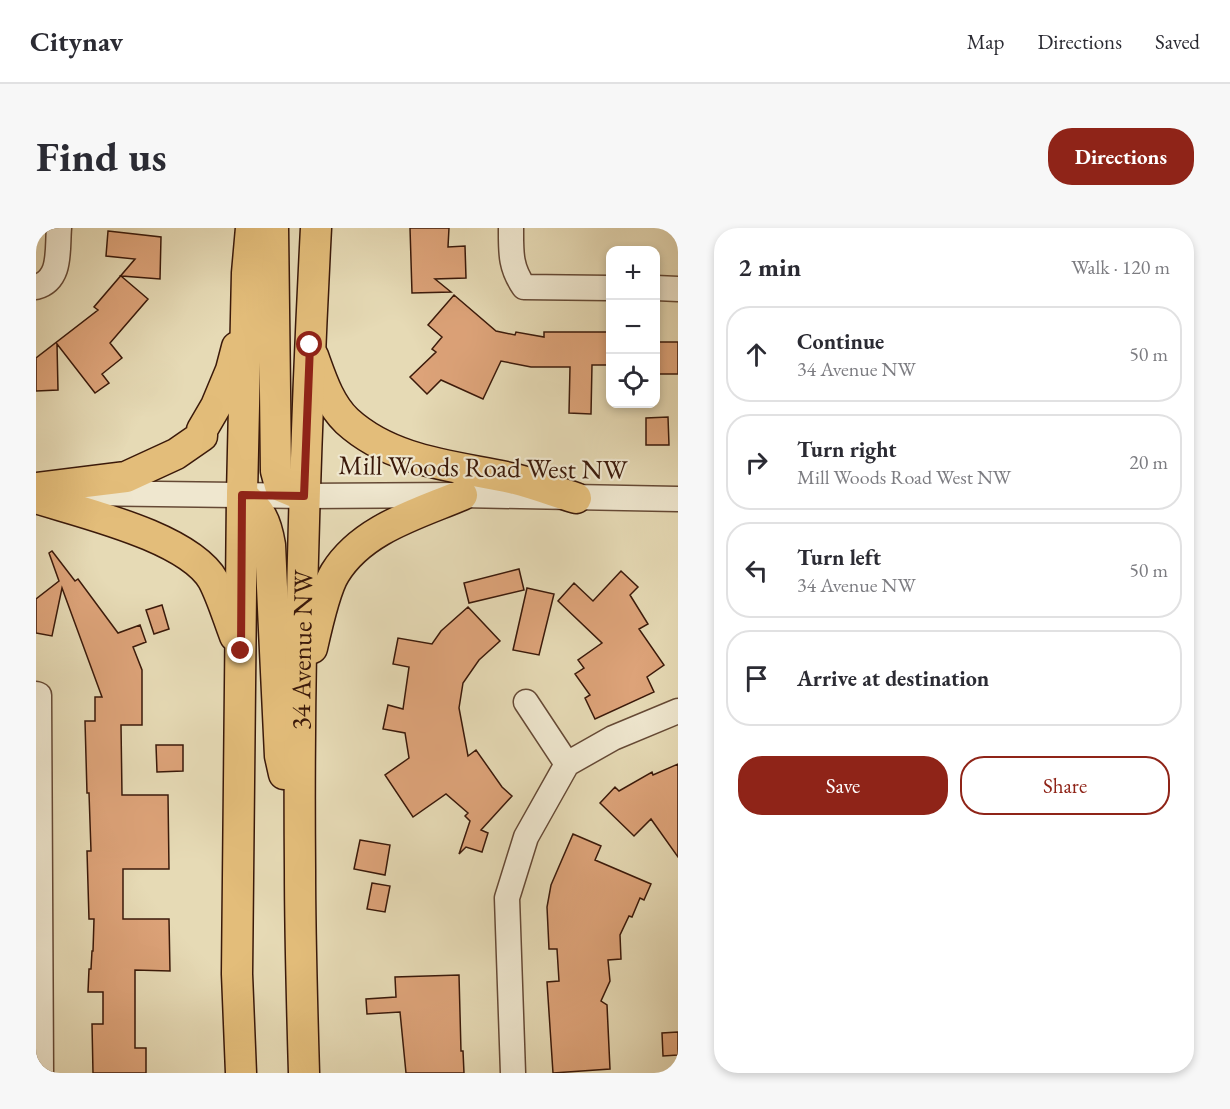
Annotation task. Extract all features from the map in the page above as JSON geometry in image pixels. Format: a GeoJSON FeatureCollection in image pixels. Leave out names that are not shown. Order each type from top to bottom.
{"type":"FeatureCollection","features":[{"type":"Feature","properties":{"kind":"main road"},"geometry":{"type":"LineString","coordinates":[[241,1073],[237,974],[242,495],[251,228]]}},
{"type":"Feature","properties":{"kind":"main road"},"geometry":{"type":"LineString","coordinates":[[273,228],[276,471],[280,486],[304,496]]}},
{"type":"Feature","properties":{"kind":"main road","name":"34 Avenue NW"},"geometry":{"type":"LineString","coordinates":[[304,1073],[300,854],[301,704],[304,496],[316,228]]}},
{"type":"Feature","properties":{"kind":"main road"},"geometry":{"type":"LineString","coordinates":[[36,490],[126,477],[176,454],[202,436],[202,430],[216,406],[231,370],[247,303]]}},
{"type":"Feature","properties":{"kind":"main road"},"geometry":{"type":"LineString","coordinates":[[310,345],[333,403],[347,420],[371,437],[396,451],[426,461],[516,480],[576,498]]}},
{"type":"Feature","properties":{"kind":"main road"},"geometry":{"type":"LineString","coordinates":[[242,495],[261,514],[270,545],[280,756],[300,854]]}},
{"type":"Feature","properties":{"kind":"main road"},"geometry":{"type":"LineString","coordinates":[[301,704],[315,634],[333,574],[352,550],[382,528],[462,495]]}},
{"type":"Feature","properties":{"kind":"main road"},"geometry":{"type":"LineString","coordinates":[[36,498],[144,533],[182,551],[212,579],[241,651]]}},
{"type":"Feature","properties":{"kind":"street"},"geometry":{"type":"LineString","coordinates":[[43,284],[56,268],[59,228]]}},
{"type":"Feature","properties":{"kind":"street"},"geometry":{"type":"LineString","coordinates":[[511,228],[511,252],[515,274],[524,287],[606,288]]}},
{"type":"Feature","properties":{"kind":"street"},"geometry":{"type":"LineString","coordinates":[[660,288],[678,289]]}},
{"type":"Feature","properties":{"kind":"street","name":"Mill Woods Road West NW"},"geometry":{"type":"LineString","coordinates":[[36,490],[304,496],[462,495],[678,499]]}},
{"type":"Feature","properties":{"kind":"street"},"geometry":{"type":"LineString","coordinates":[[37,695],[41,1073]]}},
{"type":"Feature","properties":{"kind":"street"},"geometry":{"type":"LineString","coordinates":[[526,702],[567,764]]}},
{"type":"Feature","properties":{"kind":"street"},"geometry":{"type":"LineString","coordinates":[[513,1073],[507,898],[526,837],[567,764],[614,738],[678,711]]}},
{"type":"Feature","properties":{"kind":"building"},"geometry":{"type":"Polygon","coordinates":[[[410,228],[449,228],[448,247],[465,246],[466,278],[435,279],[451,292],[412,293],[410,228]]]}},
{"type":"Feature","properties":{"kind":"building"},"geometry":{"type":"Polygon","coordinates":[[[108,231],[161,237],[160,279],[121,276],[148,299],[110,343],[122,358],[102,374],[109,383],[95,393],[57,344],[58,390],[36,391],[36,358],[98,310],[94,307],[135,259],[106,256],[108,231]]]}},
{"type":"Feature","properties":{"kind":"building"},"geometry":{"type":"Polygon","coordinates":[[[454,295],[496,331],[544,337],[544,332],[606,332],[606,365],[592,365],[591,414],[569,413],[570,367],[531,367],[501,361],[483,399],[441,380],[427,394],[410,377],[436,352],[432,349],[442,337],[428,325],[454,295]]]}},
{"type":"Feature","properties":{"kind":"building"},"geometry":{"type":"Polygon","coordinates":[[[660,342],[678,342],[678,374],[660,374],[660,342]]]}},
{"type":"Feature","properties":{"kind":"building"},"geometry":{"type":"Polygon","coordinates":[[[668,417],[669,445],[646,445],[646,418],[668,417]]]}},
{"type":"Feature","properties":{"kind":"building"},"geometry":{"type":"Polygon","coordinates":[[[52,551],[75,581],[78,579],[118,633],[140,625],[146,642],[133,647],[142,670],[142,725],[121,725],[122,795],[168,795],[169,869],[123,869],[123,919],[169,919],[170,971],[135,970],[135,1048],[146,1048],[146,1073],[93,1073],[92,1024],[103,1024],[103,992],[88,992],[94,919],[89,919],[87,851],[91,851],[85,721],[95,721],[95,697],[102,697],[62,588],[52,636],[36,633],[36,599],[59,581],[49,553],[52,551]]]}},
{"type":"Feature","properties":{"kind":"building"},"geometry":{"type":"Polygon","coordinates":[[[519,569],[524,590],[469,603],[464,583],[519,569]]]}},
{"type":"Feature","properties":{"kind":"building"},"geometry":{"type":"Polygon","coordinates":[[[621,571],[638,587],[630,595],[648,624],[639,629],[664,665],[647,677],[654,692],[595,719],[585,698],[590,695],[575,674],[584,668],[578,660],[602,643],[558,601],[574,583],[593,601],[621,571]]]}},
{"type":"Feature","properties":{"kind":"building"},"geometry":{"type":"Polygon","coordinates":[[[527,588],[554,594],[539,655],[513,650],[527,588]]]}},
{"type":"Feature","properties":{"kind":"building"},"geometry":{"type":"Polygon","coordinates":[[[162,605],[169,629],[154,634],[146,610],[162,605]]]}},
{"type":"Feature","properties":{"kind":"building"},"geometry":{"type":"Polygon","coordinates":[[[468,607],[500,641],[479,660],[463,683],[459,708],[468,756],[476,750],[502,787],[512,796],[481,830],[488,833],[482,852],[466,847],[459,854],[470,821],[465,816],[468,813],[446,794],[413,817],[385,775],[409,758],[405,733],[383,729],[388,705],[403,709],[409,667],[393,664],[398,638],[432,644],[441,631],[468,607]]]}},
{"type":"Feature","properties":{"kind":"building"},"geometry":{"type":"Polygon","coordinates":[[[156,745],[183,745],[183,771],[157,772],[156,745]]]}},
{"type":"Feature","properties":{"kind":"building"},"geometry":{"type":"Polygon","coordinates":[[[678,764],[678,857],[651,819],[634,836],[600,803],[615,787],[619,791],[652,772],[653,775],[678,764]]]}},
{"type":"Feature","properties":{"kind":"building"},"geometry":{"type":"Polygon","coordinates":[[[573,834],[601,846],[595,860],[651,884],[644,900],[640,898],[632,917],[629,916],[620,935],[621,959],[608,960],[610,981],[601,1001],[607,1005],[610,1069],[553,1073],[547,982],[559,981],[557,949],[549,949],[547,907],[551,885],[573,834]]]}},
{"type":"Feature","properties":{"kind":"building"},"geometry":{"type":"Polygon","coordinates":[[[360,840],[390,845],[385,875],[354,869],[360,840]]]}},
{"type":"Feature","properties":{"kind":"building"},"geometry":{"type":"Polygon","coordinates":[[[372,883],[390,886],[385,912],[367,909],[372,883]]]}},
{"type":"Feature","properties":{"kind":"building"},"geometry":{"type":"Polygon","coordinates":[[[459,975],[461,1051],[463,1051],[464,1073],[406,1073],[400,1012],[367,1014],[366,999],[396,997],[395,977],[459,975]]]}},
{"type":"Feature","properties":{"kind":"building"},"geometry":{"type":"Polygon","coordinates":[[[678,1032],[678,1055],[663,1056],[662,1033],[678,1032]]]}},
{"type":"Feature","properties":{"kind":"route"},"geometry":{"type":"LineString","coordinates":[[241,651],[242,495],[304,496],[310,345]]}}]}
